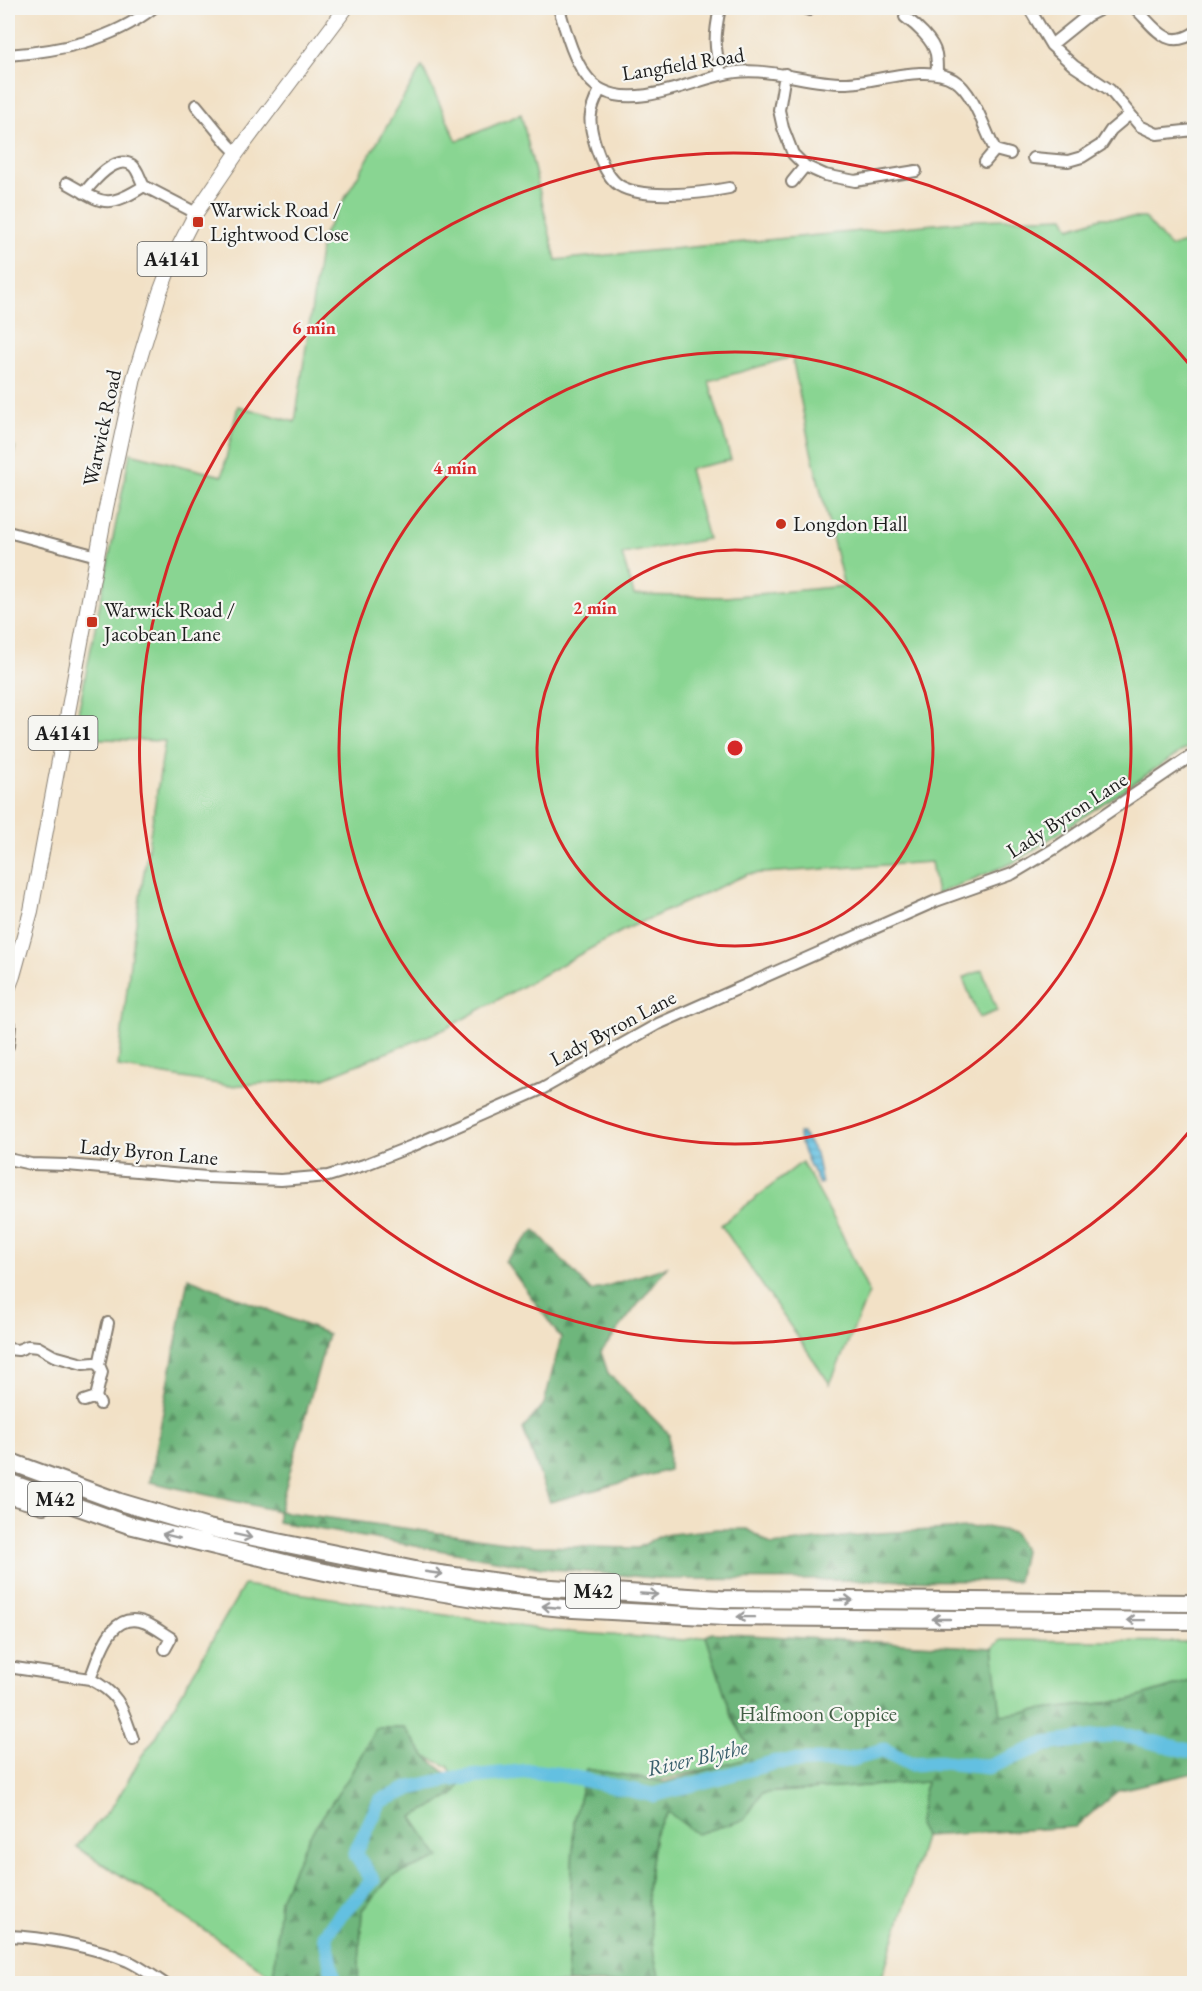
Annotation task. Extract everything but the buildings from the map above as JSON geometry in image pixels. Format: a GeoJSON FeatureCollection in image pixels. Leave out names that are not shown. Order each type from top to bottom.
{"type":"FeatureCollection","features":[{"type":"Feature","properties":{"kind":"highway"},"geometry":{"type":"LineString","coordinates":[[8,1449],[69,1477],[208,1528]]}},
{"type":"Feature","properties":{"kind":"highway","name":"M42"},"geometry":{"type":"LineString","coordinates":[[8,1461],[120,1503],[208,1528],[425,1572],[536,1587],[720,1599],[1194,1602]]}},
{"type":"Feature","properties":{"kind":"highway","name":"M42"},"geometry":{"type":"LineString","coordinates":[[8,1482],[139,1528],[330,1574],[493,1601],[573,1610],[724,1617],[1194,1621]]}},
{"type":"Feature","properties":{"kind":"highway"},"geometry":{"type":"LineString","coordinates":[[8,1495],[56,1509],[103,1517]]}},
{"type":"Feature","properties":{"kind":"main road","name":"Warwick Road"},"geometry":{"type":"LineString","coordinates":[[31,911],[97,556],[134,378],[163,284],[173,258],[196,213],[237,153],[346,8]]}},
{"type":"Feature","properties":{"kind":"main road","name":"A4141"},"geometry":{"type":"LineString","coordinates":[[8,966],[31,911]]}},
{"type":"Feature","properties":{"kind":"main road","name":"A4141"},"geometry":{"type":"LineString","coordinates":[[8,989],[31,911]]}},
{"type":"Feature","properties":{"kind":"street"},"geometry":{"type":"LineString","coordinates":[[8,55],[90,41],[109,35],[153,8]]}},
{"type":"Feature","properties":{"kind":"street","name":"Langfield Road"},"geometry":{"type":"LineString","coordinates":[[559,8],[582,70],[589,81],[600,90],[618,96],[664,92],[721,74],[740,71],[849,83],[922,73],[937,74],[962,85],[995,150]]}},
{"type":"Feature","properties":{"kind":"street"},"geometry":{"type":"LineString","coordinates":[[720,8],[714,35],[721,74]]}},
{"type":"Feature","properties":{"kind":"street"},"geometry":{"type":"LineString","coordinates":[[1029,8],[1051,45],[1074,66],[1110,90],[1140,126],[1157,134],[1194,130]]}},
{"type":"Feature","properties":{"kind":"street"},"geometry":{"type":"LineString","coordinates":[[1051,45],[1087,16],[1103,8]]}},
{"type":"Feature","properties":{"kind":"street"},"geometry":{"type":"LineString","coordinates":[[1135,8],[1168,39],[1181,40],[1194,33]]}},
{"type":"Feature","properties":{"kind":"street"},"geometry":{"type":"LineString","coordinates":[[905,16],[933,47],[936,54],[937,74]]}},
{"type":"Feature","properties":{"kind":"street"},"geometry":{"type":"LineString","coordinates":[[784,75],[779,110],[783,128],[794,154],[805,166],[825,175],[855,181],[916,171]]}},
{"type":"Feature","properties":{"kind":"street"},"geometry":{"type":"LineString","coordinates":[[600,90],[591,106],[590,129],[600,158],[614,182],[631,190],[666,194],[692,194],[729,188]]}},
{"type":"Feature","properties":{"kind":"street"},"geometry":{"type":"LineString","coordinates":[[196,105],[237,153]]}},
{"type":"Feature","properties":{"kind":"street"},"geometry":{"type":"LineString","coordinates":[[1033,158],[1048,155],[1068,161],[1082,157],[1101,145],[1111,130],[1130,114]]}},
{"type":"Feature","properties":{"kind":"street"},"geometry":{"type":"LineString","coordinates":[[985,162],[995,150],[1010,154]]}},
{"type":"Feature","properties":{"kind":"street"},"geometry":{"type":"LineString","coordinates":[[84,193],[100,174],[122,163],[135,168],[144,186],[196,213]]}},
{"type":"Feature","properties":{"kind":"street"},"geometry":{"type":"LineString","coordinates":[[792,182],[805,166]]}},
{"type":"Feature","properties":{"kind":"street"},"geometry":{"type":"LineString","coordinates":[[68,183],[99,201],[107,202],[132,194],[144,186]]}},
{"type":"Feature","properties":{"kind":"street"},"geometry":{"type":"LineString","coordinates":[[8,532],[97,556]]}},
{"type":"Feature","properties":{"kind":"street","name":"Lady Byron Lane"},"geometry":{"type":"LineString","coordinates":[[8,1159],[31,1164],[281,1180],[328,1176],[364,1165],[542,1089],[658,1024],[936,901],[1012,874],[1054,849],[1194,754]]}},
{"type":"Feature","properties":{"kind":"street"},"geometry":{"type":"LineString","coordinates":[[8,1046],[10,1026]]}},
{"type":"Feature","properties":{"kind":"street"},"geometry":{"type":"LineString","coordinates":[[84,1401],[98,1401],[102,1372],[99,1365],[108,1323]]}},
{"type":"Feature","properties":{"kind":"street"},"geometry":{"type":"LineString","coordinates":[[8,1349],[38,1347],[54,1356],[84,1364],[99,1365]]}},
{"type":"Feature","properties":{"kind":"street"},"geometry":{"type":"LineString","coordinates":[[90,1679],[107,1637],[115,1626],[130,1621],[145,1622],[171,1638],[165,1649]]}},
{"type":"Feature","properties":{"kind":"street"},"geometry":{"type":"LineString","coordinates":[[8,1667],[90,1679],[103,1686],[114,1695],[120,1704],[133,1739]]}},
{"type":"Feature","properties":{"kind":"street"},"geometry":{"type":"LineString","coordinates":[[8,1936],[31,1937],[101,1952],[129,1962],[165,1983]]}},
{"type":"Feature","properties":{"kind":"green space"},"geometry":{"type":"Polygon","coordinates":[[[422,66],[457,141],[521,114],[556,260],[977,220],[1064,217],[1070,228],[1101,218],[1145,218],[1170,247],[1194,241],[1194,743],[1015,862],[937,894],[931,862],[748,874],[624,930],[445,1029],[324,1078],[230,1086],[118,1067],[131,954],[165,741],[73,738],[130,453],[222,476],[238,406],[295,422],[322,237],[422,66]],[[792,357],[709,381],[731,460],[689,469],[708,539],[622,554],[634,595],[726,597],[844,586],[810,447],[792,357]]]}},
{"type":"Feature","properties":{"kind":"green space"},"geometry":{"type":"Polygon","coordinates":[[[8,445],[15,447],[9,475],[8,475],[8,445]]]}},
{"type":"Feature","properties":{"kind":"green space"},"geometry":{"type":"Polygon","coordinates":[[[982,970],[997,1011],[979,1018],[963,978],[982,970]]]}},
{"type":"Feature","properties":{"kind":"green space"},"geometry":{"type":"Polygon","coordinates":[[[802,1162],[840,1230],[869,1293],[830,1384],[721,1225],[802,1162]]]}},
{"type":"Feature","properties":{"kind":"green space"},"geometry":{"type":"Polygon","coordinates":[[[535,1230],[591,1291],[667,1267],[601,1352],[608,1373],[669,1434],[669,1470],[550,1502],[523,1429],[544,1404],[561,1338],[505,1261],[535,1230]]]}},
{"type":"Feature","properties":{"kind":"green space"},"geometry":{"type":"Polygon","coordinates":[[[188,1278],[328,1334],[279,1511],[534,1546],[638,1548],[662,1535],[717,1529],[747,1529],[772,1545],[879,1533],[985,1527],[1013,1532],[1024,1550],[1018,1581],[666,1579],[542,1568],[278,1522],[278,1511],[150,1482],[188,1278]]]}},
{"type":"Feature","properties":{"kind":"green space"},"geometry":{"type":"Polygon","coordinates":[[[244,1585],[552,1631],[684,1640],[706,1636],[733,1719],[747,1743],[745,1760],[659,1780],[586,1769],[574,1822],[567,1983],[362,1984],[358,1982],[362,1910],[392,1876],[439,1858],[412,1817],[454,1795],[460,1785],[448,1766],[426,1757],[405,1728],[376,1728],[349,1777],[294,1983],[273,1983],[275,1978],[76,1847],[115,1803],[244,1585]]]}},
{"type":"Feature","properties":{"kind":"green space","name":"Halfmoon Coppice"},"geometry":{"type":"Polygon","coordinates":[[[712,1633],[993,1648],[1001,1715],[1129,1700],[1194,1680],[1194,1773],[1119,1790],[1075,1827],[924,1836],[918,1825],[926,1782],[762,1793],[744,1820],[697,1834],[668,1812],[655,1832],[647,1891],[654,1957],[661,1983],[567,1983],[574,1822],[586,1769],[665,1782],[745,1759],[747,1743],[733,1719],[706,1636],[712,1633]]]}},
{"type":"Feature","properties":{"kind":"green space"},"geometry":{"type":"Polygon","coordinates":[[[1001,1640],[1194,1642],[1194,1680],[1129,1700],[1000,1715],[993,1648],[1001,1640]]]}},
{"type":"Feature","properties":{"kind":"green space"},"geometry":{"type":"Polygon","coordinates":[[[376,1728],[405,1728],[426,1757],[460,1785],[454,1795],[412,1817],[440,1858],[392,1876],[362,1910],[358,1982],[362,1983],[273,1983],[280,1899],[308,1838],[349,1777],[376,1728]]]}},
{"type":"Feature","properties":{"kind":"green space"},"geometry":{"type":"Polygon","coordinates":[[[926,1782],[919,1825],[924,1836],[880,1983],[825,1979],[824,1984],[661,1983],[654,1957],[647,1891],[655,1832],[668,1812],[744,1820],[762,1793],[926,1782]]]}},
{"type":"Feature","properties":{"kind":"green space"},"geometry":{"type":"Polygon","coordinates":[[[825,1979],[880,1983],[824,1983],[825,1979]]]}},
{"type":"Feature","properties":{"kind":"water"},"geometry":{"type":"Polygon","coordinates":[[[798,1133],[802,1133],[816,1154],[822,1183],[819,1184],[804,1153],[798,1133]]]}},
{"type":"Feature","properties":{"kind":"waterway","name":"River Blythe"},"geometry":{"type":"LineString","coordinates":[[330,1984],[333,1975],[325,1935],[373,1880],[355,1854],[380,1801],[411,1788],[450,1779],[531,1771],[563,1775],[653,1795],[776,1762],[849,1760],[884,1750],[911,1764],[944,1762],[988,1767],[1046,1744],[1120,1734],[1194,1752]]}},
{"type":"Feature","properties":{"kind":"place","name":"Warwick Road / Lightwood Close"},"geometry":{"type":"Point","coordinates":[198,222]}},
{"type":"Feature","properties":{"kind":"place","name":"Longdon Hall"},"geometry":{"type":"Point","coordinates":[781,524]}},
{"type":"Feature","properties":{"kind":"place","name":"Warwick Road / Jacobean Lane"},"geometry":{"type":"Point","coordinates":[92,622]}}]}
